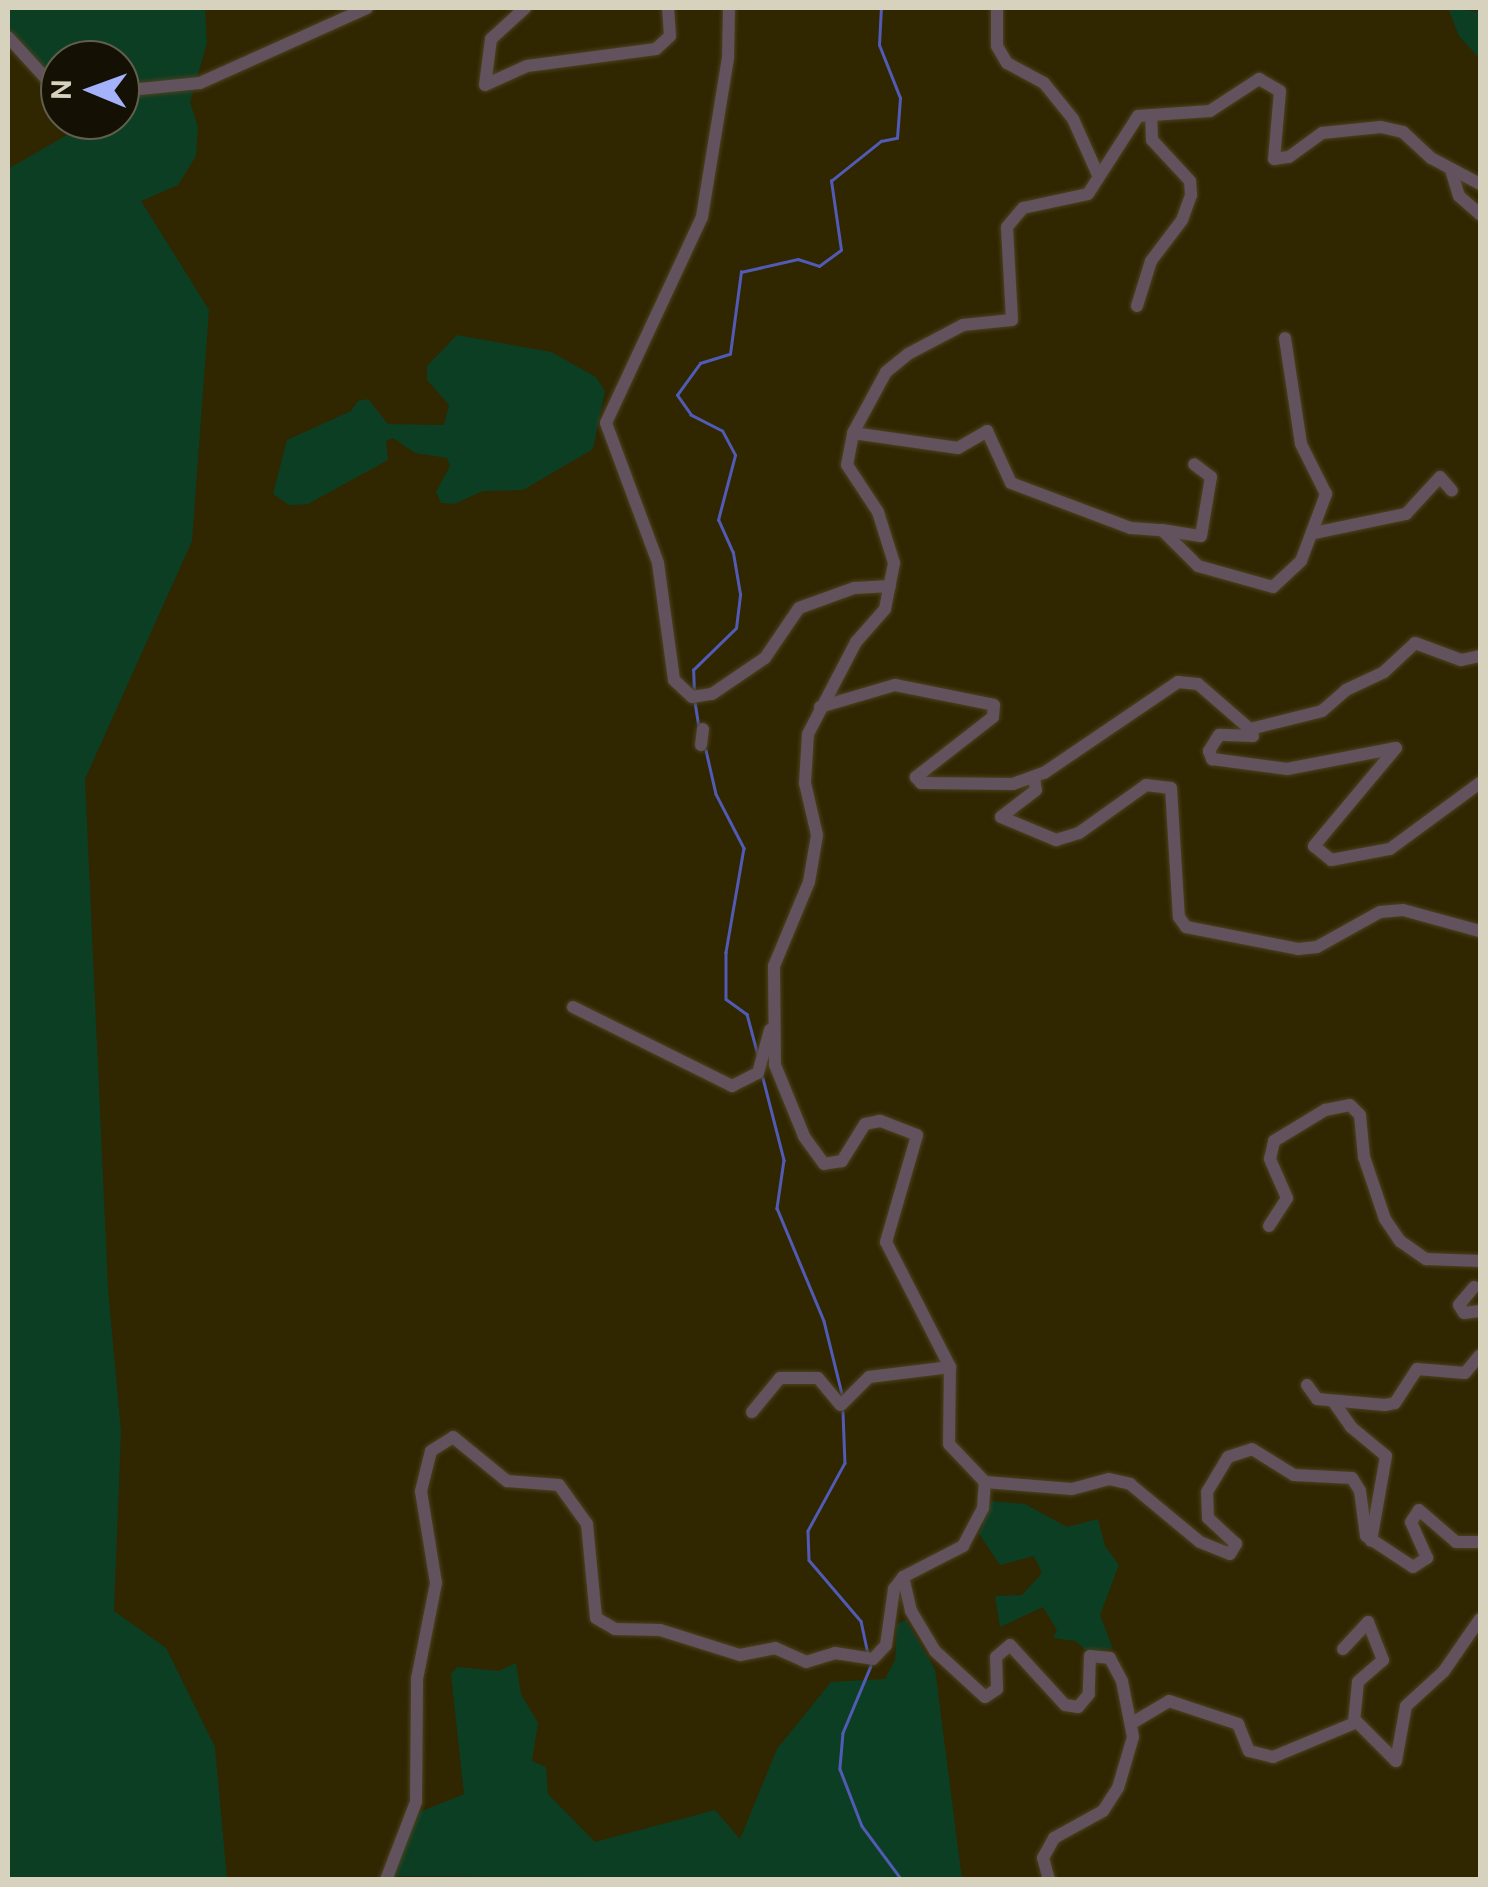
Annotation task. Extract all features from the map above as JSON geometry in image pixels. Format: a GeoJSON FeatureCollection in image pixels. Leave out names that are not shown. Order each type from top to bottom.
{"type":"FeatureCollection","features":[{"type":"Feature","properties":{"kind":"street"},"geometry":{"type":"LineString","coordinates":[[140,89],[200,83],[367,8]]}},
{"type":"Feature","properties":{"kind":"street"},"geometry":{"type":"LineString","coordinates":[[525,8],[491,39],[485,86],[527,66],[656,48],[670,36],[668,8]]}},
{"type":"Feature","properties":{"kind":"street"},"geometry":{"type":"LineString","coordinates":[[729,8],[728,58],[702,217],[606,424],[658,563],[674,680],[694,697],[756,666],[799,608],[854,588],[890,586]]}},
{"type":"Feature","properties":{"kind":"street"},"geometry":{"type":"LineString","coordinates":[[997,8],[997,46],[1007,63],[1044,83],[1073,119],[1098,175]]}},
{"type":"Feature","properties":{"kind":"street"},"geometry":{"type":"LineString","coordinates":[[8,38],[40,72]]}},
{"type":"Feature","properties":{"kind":"street"},"geometry":{"type":"LineString","coordinates":[[573,1008],[723,1084],[742,1084],[758,1073],[772,1022],[774,966],[815,857],[818,823],[803,766],[820,707],[856,642],[885,609],[894,563],[883,526],[848,465],[854,433],[886,372],[908,354],[963,324],[1012,320],[1006,228],[1023,208],[1088,194],[1138,116],[1210,112],[1259,79],[1280,91],[1274,158],[1289,157],[1322,133],[1381,127],[1403,132],[1451,170],[1480,184]]}},
{"type":"Feature","properties":{"kind":"street"},"geometry":{"type":"LineString","coordinates":[[1136,306],[1151,261],[1182,220],[1191,194],[1190,181],[1152,140],[1151,115]]}},
{"type":"Feature","properties":{"kind":"street"},"geometry":{"type":"LineString","coordinates":[[1451,170],[1459,196],[1480,214]]}},
{"type":"Feature","properties":{"kind":"street"},"geometry":{"type":"LineString","coordinates":[[1162,530],[1198,566],[1270,587],[1289,576],[1314,532],[1326,494],[1301,444],[1286,338]]}},
{"type":"Feature","properties":{"kind":"street"},"geometry":{"type":"LineString","coordinates":[[854,433],[958,448],[987,430],[1011,483],[1131,528],[1201,536],[1211,476],[1194,464]]}},
{"type":"Feature","properties":{"kind":"street"},"geometry":{"type":"LineString","coordinates":[[1314,532],[1406,514],[1440,478],[1452,491]]}},
{"type":"Feature","properties":{"kind":"street"},"geometry":{"type":"LineString","coordinates":[[820,707],[895,685],[994,705],[993,718],[918,774],[917,782],[1013,784],[1034,778],[1178,682],[1201,686],[1245,728],[1322,711],[1346,690],[1384,672],[1415,643],[1461,660],[1480,656]]}},
{"type":"Feature","properties":{"kind":"street"},"geometry":{"type":"LineString","coordinates":[[1268,725],[1262,734],[1219,735],[1209,751],[1212,759],[1286,770],[1396,748],[1314,846],[1331,860],[1390,849],[1480,783]]}},
{"type":"Feature","properties":{"kind":"street"},"geometry":{"type":"LineString","coordinates":[[701,745],[704,730]]}},
{"type":"Feature","properties":{"kind":"street"},"geometry":{"type":"LineString","coordinates":[[1034,778],[1036,790],[1000,817],[1056,840],[1079,833],[1146,785],[1171,788],[1179,917],[1186,928],[1298,949],[1317,947],[1380,912],[1402,910],[1480,931]]}},
{"type":"Feature","properties":{"kind":"street"},"geometry":{"type":"LineString","coordinates":[[386,1880],[416,1802],[417,1678],[436,1584],[422,1492],[431,1452],[453,1437],[507,1481],[554,1482],[570,1498],[587,1524],[592,1606],[603,1624],[660,1630],[740,1654],[774,1648],[806,1662],[835,1653],[870,1659],[886,1644],[894,1589],[903,1577],[962,1546],[983,1508],[985,1482],[946,1434],[950,1367],[886,1242],[917,1135],[880,1121],[865,1124],[842,1161],[824,1164],[804,1136],[780,1078],[772,1022]]}},
{"type":"Feature","properties":{"kind":"street"},"geometry":{"type":"LineString","coordinates":[[1269,1226],[1287,1198],[1270,1159],[1274,1141],[1325,1110],[1350,1105],[1360,1115],[1364,1157],[1385,1220],[1400,1242],[1426,1259],[1480,1261]]}},
{"type":"Feature","properties":{"kind":"street"},"geometry":{"type":"LineString","coordinates":[[1480,1271],[1477,1286],[1459,1305],[1464,1314],[1480,1311]]}},
{"type":"Feature","properties":{"kind":"street"},"geometry":{"type":"LineString","coordinates":[[1307,1385],[1309,1394],[1333,1401],[1395,1403],[1417,1369],[1465,1373],[1480,1355]]}},
{"type":"Feature","properties":{"kind":"street"},"geometry":{"type":"LineString","coordinates":[[752,1412],[774,1381],[818,1378],[844,1405],[869,1377],[950,1367]]}},
{"type":"Feature","properties":{"kind":"street"},"geometry":{"type":"LineString","coordinates":[[1333,1401],[1351,1427],[1386,1456],[1371,1540]]}},
{"type":"Feature","properties":{"kind":"street"},"geometry":{"type":"LineString","coordinates":[[985,1482],[1072,1488],[1109,1479],[1130,1484],[1200,1542],[1230,1554],[1236,1544],[1208,1518],[1207,1492],[1228,1457],[1252,1448],[1294,1476],[1352,1478],[1371,1540],[1410,1566],[1423,1565],[1426,1549],[1411,1518],[1422,1509],[1456,1542],[1480,1542]]}},
{"type":"Feature","properties":{"kind":"street"},"geometry":{"type":"LineString","coordinates":[[903,1577],[911,1611],[935,1650],[978,1694],[994,1695],[996,1657],[1010,1645],[1033,1664],[1057,1702],[1078,1707],[1088,1694],[1090,1656],[1110,1658],[1132,1723],[1111,1804],[1054,1838],[1043,1858],[1048,1880]]}},
{"type":"Feature","properties":{"kind":"street"},"geometry":{"type":"LineString","coordinates":[[1132,1723],[1169,1701],[1238,1724],[1250,1750],[1273,1756],[1354,1722],[1368,1726],[1391,1760],[1399,1760],[1409,1702],[1444,1672],[1480,1619]]}},
{"type":"Feature","properties":{"kind":"street"},"geometry":{"type":"LineString","coordinates":[[1344,1649],[1368,1622],[1383,1660],[1358,1682],[1354,1722]]}},
{"type":"Feature","properties":{"kind":"green space"},"geometry":{"type":"Polygon","coordinates":[[[8,8],[205,8],[207,43],[190,102],[198,127],[196,156],[178,185],[141,201],[209,310],[192,541],[85,779],[108,1288],[121,1432],[114,1611],[166,1648],[215,1747],[227,1879],[8,1879],[8,169],[58,140],[140,140],[140,40],[40,40],[40,65],[8,27],[8,8]]]}},
{"type":"Feature","properties":{"kind":"green space"},"geometry":{"type":"Polygon","coordinates":[[[1448,8],[1480,12],[1480,59],[1459,36],[1448,8]]]}},
{"type":"Feature","properties":{"kind":"green space"},"geometry":{"type":"Polygon","coordinates":[[[457,335],[551,352],[596,377],[605,391],[593,449],[523,490],[483,491],[454,504],[441,503],[436,492],[450,466],[447,458],[415,453],[393,438],[386,441],[388,460],[308,504],[289,505],[273,494],[287,440],[351,411],[358,401],[368,399],[388,424],[444,425],[449,405],[427,380],[427,366],[457,335]]]}},
{"type":"Feature","properties":{"kind":"green space"},"geometry":{"type":"Polygon","coordinates":[[[991,1501],[1025,1504],[1067,1527],[1098,1519],[1105,1546],[1119,1565],[1100,1615],[1113,1649],[1085,1650],[1076,1641],[1053,1638],[1057,1630],[1043,1607],[1000,1627],[995,1596],[1022,1595],[1042,1573],[1034,1556],[1000,1565],[979,1534],[991,1501]]]}},
{"type":"Feature","properties":{"kind":"green space"},"geometry":{"type":"Polygon","coordinates":[[[906,1620],[935,1669],[962,1879],[392,1876],[417,1813],[464,1794],[451,1674],[457,1667],[499,1671],[516,1663],[521,1694],[538,1723],[532,1761],[546,1767],[548,1794],[595,1842],[715,1810],[740,1839],[777,1749],[831,1682],[885,1679],[895,1660],[897,1624],[906,1620]]]}},
{"type":"Feature","properties":{"kind":"waterway"},"geometry":{"type":"LineString","coordinates":[[694,694],[693,670],[736,628],[740,594],[733,553],[718,520],[735,455],[722,431],[691,415],[677,395],[700,363],[730,354],[741,272],[798,259],[819,266],[841,250],[831,181],[881,141],[897,138],[900,98],[879,45],[881,8]]}},
{"type":"Feature","properties":{"kind":"waterway"},"geometry":{"type":"LineString","coordinates":[[695,702],[699,728]]}},
{"type":"Feature","properties":{"kind":"waterway"},"geometry":{"type":"LineString","coordinates":[[706,750],[716,794],[744,848],[726,952],[726,999],[747,1014],[758,1055]]}},
{"type":"Feature","properties":{"kind":"waterway"},"geometry":{"type":"LineString","coordinates":[[763,1078],[784,1160],[777,1208],[824,1321],[842,1394]]}},
{"type":"Feature","properties":{"kind":"waterway"},"geometry":{"type":"LineString","coordinates":[[843,1412],[845,1463],[808,1531],[809,1560],[861,1621],[868,1654]]}},
{"type":"Feature","properties":{"kind":"waterway"},"geometry":{"type":"LineString","coordinates":[[871,1666],[843,1733],[840,1769],[862,1826],[902,1880]]}}]}
